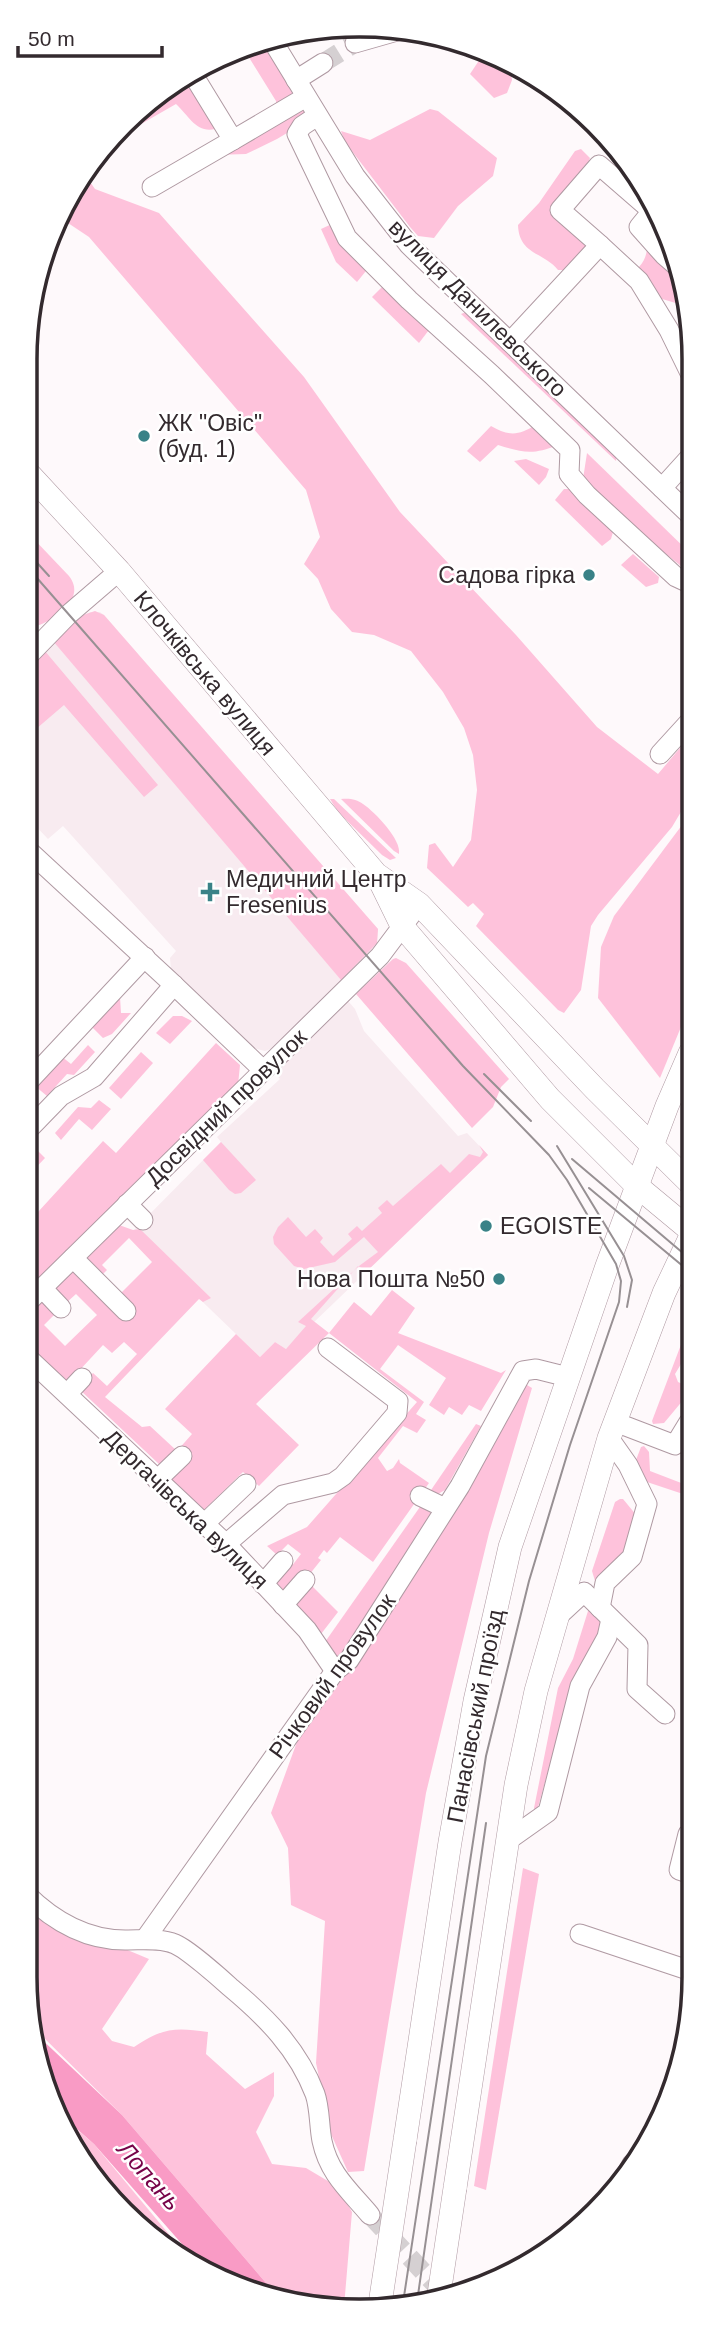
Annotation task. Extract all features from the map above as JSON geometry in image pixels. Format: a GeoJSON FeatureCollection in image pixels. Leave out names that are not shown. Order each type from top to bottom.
{"type":"FeatureCollection","features":[{"type":"Feature","properties":{"kind":"main road","name":"Клочківська вулиця"},"geometry":{"type":"LineString","coordinates":[[37,482],[119,570],[376,874],[402,926],[550,1099],[637,1186],[682,1223]]}},
{"type":"Feature","properties":{"kind":"main road","name":"Клочківська вулиця"},"geometry":{"type":"LineString","coordinates":[[376,874],[419,904],[682,1175]]}},
{"type":"Feature","properties":{"kind":"main road","name":"Панасівський проїзд"},"geometry":{"type":"LineString","coordinates":[[381,2299],[450,1842],[475,1701],[510,1547],[637,1186],[682,1073]]}},
{"type":"Feature","properties":{"kind":"main road"},"geometry":{"type":"LineString","coordinates":[[440,2289],[507,1841],[536,1691],[612,1430],[664,1293],[682,1255]]}},
{"type":"Feature","properties":{"kind":"street"},"geometry":{"type":"LineString","coordinates":[[355,43],[376,37]]}},
{"type":"Feature","properties":{"kind":"street","name":"вулиця Данилевського"},"geometry":{"type":"LineString","coordinates":[[277,48],[355,176],[409,244],[682,507]]}},
{"type":"Feature","properties":{"kind":"street"},"geometry":{"type":"LineString","coordinates":[[152,187],[233,140],[301,89],[323,63]]}},
{"type":"Feature","properties":{"kind":"street"},"geometry":{"type":"LineString","coordinates":[[197,81],[233,140]]}},
{"type":"Feature","properties":{"kind":"street"},"geometry":{"type":"LineString","coordinates":[[317,116],[302,126],[297,134],[347,238],[409,300],[570,450],[569,474],[587,495],[676,578],[682,580]]}},
{"type":"Feature","properties":{"kind":"street"},"geometry":{"type":"LineString","coordinates":[[639,197],[599,165],[559,210],[639,281],[682,357]]}},
{"type":"Feature","properties":{"kind":"street"},"geometry":{"type":"LineString","coordinates":[[649,216],[639,227],[664,252]]}},
{"type":"Feature","properties":{"kind":"street"},"geometry":{"type":"LineString","coordinates":[[510,342],[600,245]]}},
{"type":"Feature","properties":{"kind":"street"},"geometry":{"type":"LineString","coordinates":[[662,488],[682,466]]}},
{"type":"Feature","properties":{"kind":"street"},"geometry":{"type":"LineString","coordinates":[[37,647],[119,570]]}},
{"type":"Feature","properties":{"kind":"street"},"geometry":{"type":"LineString","coordinates":[[660,754],[682,730]]}},
{"type":"Feature","properties":{"kind":"street"},"geometry":{"type":"LineString","coordinates":[[37,857],[263,1070]]}},
{"type":"Feature","properties":{"kind":"street","name":"Досвідний провулок"},"geometry":{"type":"LineString","coordinates":[[37,1291],[380,956],[419,904]]}},
{"type":"Feature","properties":{"kind":"street"},"geometry":{"type":"LineString","coordinates":[[37,1072],[145,957]]}},
{"type":"Feature","properties":{"kind":"street"},"geometry":{"type":"LineString","coordinates":[[37,1121],[61,1096],[94,1077],[174,985]]}},
{"type":"Feature","properties":{"kind":"street"},"geometry":{"type":"LineString","coordinates":[[127,1204],[143,1220]]}},
{"type":"Feature","properties":{"kind":"street"},"geometry":{"type":"LineString","coordinates":[[73,1258],[127,1311]]}},
{"type":"Feature","properties":{"kind":"street"},"geometry":{"type":"LineString","coordinates":[[37,1297],[61,1308]]}},
{"type":"Feature","properties":{"kind":"street"},"geometry":{"type":"LineString","coordinates":[[226,1544],[283,1495],[332,1483],[343,1476],[397,1413],[398,1401],[328,1348]]}},
{"type":"Feature","properties":{"kind":"street","name":"Дергачівська вулиця"},"geometry":{"type":"LineString","coordinates":[[37,1366],[226,1544],[307,1630],[335,1671]]}},
{"type":"Feature","properties":{"kind":"street","name":"Річковий провулок"},"geometry":{"type":"LineString","coordinates":[[145,1939],[335,1671],[349,1660],[445,1508],[523,1371],[536,1368],[568,1377]]}},
{"type":"Feature","properties":{"kind":"street"},"geometry":{"type":"LineString","coordinates":[[67,1394],[82,1378]]}},
{"type":"Feature","properties":{"kind":"street"},"geometry":{"type":"LineString","coordinates":[[612,1430],[675,1446],[682,1434]]}},
{"type":"Feature","properties":{"kind":"street"},"geometry":{"type":"LineString","coordinates":[[507,1841],[548,1812],[580,1686],[607,1637],[605,1583],[632,1557],[647,1504],[612,1430]]}},
{"type":"Feature","properties":{"kind":"street"},"geometry":{"type":"LineString","coordinates":[[158,1480],[182,1456]]}},
{"type":"Feature","properties":{"kind":"street"},"geometry":{"type":"LineString","coordinates":[[205,1524],[246,1484]]}},
{"type":"Feature","properties":{"kind":"street"},"geometry":{"type":"LineString","coordinates":[[420,1496],[445,1508]]}},
{"type":"Feature","properties":{"kind":"street"},"geometry":{"type":"LineString","coordinates":[[263,1584],[283,1561]]}},
{"type":"Feature","properties":{"kind":"street"},"geometry":{"type":"LineString","coordinates":[[283,1605],[305,1580]]}},
{"type":"Feature","properties":{"kind":"street"},"geometry":{"type":"LineString","coordinates":[[557,1617],[584,1592],[638,1645],[637,1689],[665,1714]]}},
{"type":"Feature","properties":{"kind":"street"},"geometry":{"type":"LineString","coordinates":[[37,1905],[74,1930],[99,1938],[126,1941],[145,1939],[176,1944],[230,1986],[265,2018],[296,2053],[315,2096],[322,2142],[331,2170],[370,2215]]}},
{"type":"Feature","properties":{"kind":"street"},"geometry":{"type":"LineString","coordinates":[[580,1934],[682,1968]]}},
{"type":"Feature","properties":{"kind":"shaded area"},"geometry":{"type":"Polygon","coordinates":[[[271,49],[308,110],[292,130],[246,154],[215,155],[277,120],[276,101],[248,57],[271,49]]]}},
{"type":"Feature","properties":{"kind":"shaded area"},"geometry":{"type":"Polygon","coordinates":[[[479,60],[511,75],[512,80],[507,93],[494,98],[470,74],[479,60]]]}},
{"type":"Feature","properties":{"kind":"shaded area"},"geometry":{"type":"Polygon","coordinates":[[[187,87],[193,91],[215,129],[208,130],[198,126],[176,104],[135,128],[187,87]]]}},
{"type":"Feature","properties":{"kind":"shaded area"},"geometry":{"type":"Polygon","coordinates":[[[430,109],[438,111],[497,158],[493,176],[458,206],[434,238],[418,236],[410,227],[345,142],[341,131],[370,140],[430,109]]]}},
{"type":"Feature","properties":{"kind":"shaded area"},"geometry":{"type":"Polygon","coordinates":[[[581,149],[590,158],[586,168],[560,203],[591,243],[573,270],[558,270],[527,248],[519,235],[518,225],[539,203],[575,151],[581,149]]]}},
{"type":"Feature","properties":{"kind":"shaded area"},"geometry":{"type":"Polygon","coordinates":[[[90,182],[95,189],[159,213],[304,377],[400,512],[516,635],[597,727],[658,774],[682,746],[682,810],[672,827],[591,926],[581,990],[564,1013],[476,926],[484,914],[473,903],[468,907],[427,868],[429,845],[435,843],[453,867],[471,840],[477,790],[473,755],[464,728],[443,692],[411,651],[374,635],[352,632],[331,609],[318,579],[304,564],[320,537],[306,490],[89,237],[67,223],[90,182]]]}},
{"type":"Feature","properties":{"kind":"shaded area"},"geometry":{"type":"Polygon","coordinates":[[[334,223],[370,266],[357,282],[336,262],[321,229],[334,223]]]}},
{"type":"Feature","properties":{"kind":"shaded area"},"geometry":{"type":"Polygon","coordinates":[[[652,224],[665,256],[677,303],[652,296],[639,281],[639,267],[646,254],[652,224]]]}},
{"type":"Feature","properties":{"kind":"shaded area"},"geometry":{"type":"Polygon","coordinates":[[[387,282],[432,326],[419,343],[372,297],[387,282]]]}},
{"type":"Feature","properties":{"kind":"shaded area"},"geometry":{"type":"Polygon","coordinates":[[[471,310],[617,451],[616,461],[461,314],[471,310]]]}},
{"type":"Feature","properties":{"kind":"shaded area"},"geometry":{"type":"Polygon","coordinates":[[[535,425],[558,445],[528,452],[498,445],[480,462],[467,451],[491,426],[513,433],[535,425]]]}},
{"type":"Feature","properties":{"kind":"shaded area"},"geometry":{"type":"Polygon","coordinates":[[[587,453],[682,545],[682,567],[626,522],[583,479],[587,453]]]}},
{"type":"Feature","properties":{"kind":"shaded area"},"geometry":{"type":"Polygon","coordinates":[[[526,459],[549,469],[539,485],[514,461],[526,459]]]}},
{"type":"Feature","properties":{"kind":"shaded area"},"geometry":{"type":"Polygon","coordinates":[[[564,489],[570,489],[613,532],[611,539],[602,546],[555,500],[564,489]]]}},
{"type":"Feature","properties":{"kind":"shaded area"},"geometry":{"type":"Polygon","coordinates":[[[37,542],[69,576],[74,585],[71,602],[57,616],[38,625],[37,542]]]}},
{"type":"Feature","properties":{"kind":"shaded area"},"geometry":{"type":"Polygon","coordinates":[[[633,554],[659,577],[658,583],[646,587],[621,565],[633,554]]]}},
{"type":"Feature","properties":{"kind":"shaded area"},"geometry":{"type":"Polygon","coordinates":[[[95,611],[104,615],[378,929],[377,943],[341,980],[53,641],[83,615],[95,611]]]}},
{"type":"Feature","properties":{"kind":"shaded area"},"geometry":{"type":"Polygon","coordinates":[[[100,612],[104,615],[378,929],[377,943],[369,953],[273,1048],[265,1051],[249,1047],[171,969],[170,958],[176,951],[63,826],[48,839],[37,827],[37,658],[83,615],[100,612]]]}},
{"type":"Feature","properties":{"kind":"shaded area"},"geometry":{"type":"Polygon","coordinates":[[[44,650],[158,785],[144,797],[64,705],[37,728],[37,658],[44,650]]]}},
{"type":"Feature","properties":{"kind":"shaded area"},"geometry":{"type":"Polygon","coordinates":[[[330,799],[334,799],[396,858],[390,860],[382,855],[338,812],[330,799]]]}},
{"type":"Feature","properties":{"kind":"shaded area"},"geometry":{"type":"Polygon","coordinates":[[[341,799],[358,801],[374,813],[392,834],[399,854],[394,851],[341,799]]]}},
{"type":"Feature","properties":{"kind":"shaded area"},"geometry":{"type":"Polygon","coordinates":[[[682,825],[682,1024],[660,1078],[598,998],[601,947],[614,916],[682,825]]]}},
{"type":"Feature","properties":{"kind":"shaded area"},"geometry":{"type":"Polygon","coordinates":[[[396,958],[406,963],[509,1079],[501,1087],[493,1107],[472,1128],[356,994],[396,958]]]}},
{"type":"Feature","properties":{"kind":"shaded area"},"geometry":{"type":"Polygon","coordinates":[[[120,997],[121,1013],[131,1013],[112,1034],[103,1038],[92,1027],[120,997]]]}},
{"type":"Feature","properties":{"kind":"shaded area"},"geometry":{"type":"Polygon","coordinates":[[[348,1001],[355,1009],[364,1031],[458,1136],[467,1133],[488,1155],[286,1349],[275,1342],[260,1357],[131,1233],[221,1142],[217,1137],[280,1079],[274,1072],[348,1001]]]}},
{"type":"Feature","properties":{"kind":"shaded area"},"geometry":{"type":"Polygon","coordinates":[[[173,1016],[182,1016],[192,1021],[170,1044],[156,1033],[173,1016]]]}},
{"type":"Feature","properties":{"kind":"shaded area"},"geometry":{"type":"Polygon","coordinates":[[[216,1043],[240,1065],[238,1085],[37,1283],[37,1213],[103,1141],[116,1153],[216,1043]]]}},
{"type":"Feature","properties":{"kind":"shaded area"},"geometry":{"type":"Polygon","coordinates":[[[88,1045],[95,1052],[74,1075],[67,1074],[47,1096],[37,1088],[37,1084],[61,1056],[71,1064],[88,1045]]]}},
{"type":"Feature","properties":{"kind":"shaded area"},"geometry":{"type":"Polygon","coordinates":[[[141,1052],[153,1063],[121,1099],[109,1088],[141,1052]]]}},
{"type":"Feature","properties":{"kind":"shaded area"},"geometry":{"type":"Polygon","coordinates":[[[99,1100],[111,1109],[92,1130],[79,1119],[61,1140],[55,1133],[78,1107],[91,1108],[99,1100]]]}},
{"type":"Feature","properties":{"kind":"shaded area"},"geometry":{"type":"Polygon","coordinates":[[[221,1142],[256,1180],[241,1193],[235,1194],[229,1190],[203,1160],[221,1142]]]}},
{"type":"Feature","properties":{"kind":"shaded area"},"geometry":{"type":"Polygon","coordinates":[[[479,1145],[488,1155],[367,1271],[359,1266],[378,1252],[364,1237],[335,1262],[304,1269],[294,1266],[274,1244],[273,1237],[288,1217],[306,1237],[315,1229],[323,1238],[320,1242],[333,1256],[352,1239],[348,1234],[357,1226],[362,1231],[382,1213],[378,1208],[387,1200],[393,1206],[441,1164],[450,1173],[469,1154],[480,1157],[483,1152],[479,1145]]]}},
{"type":"Feature","properties":{"kind":"shaded area"},"geometry":{"type":"Polygon","coordinates":[[[37,1150],[45,1158],[37,1166],[37,1150]]]}},
{"type":"Feature","properties":{"kind":"shaded area"},"geometry":{"type":"Polygon","coordinates":[[[119,1225],[133,1230],[140,1229],[211,1298],[203,1302],[199,1299],[105,1397],[142,1427],[150,1426],[177,1451],[192,1434],[165,1409],[236,1334],[260,1357],[275,1342],[286,1349],[306,1326],[298,1322],[354,1271],[311,1319],[329,1333],[256,1404],[299,1445],[259,1486],[243,1472],[203,1511],[171,1481],[160,1465],[79,1389],[93,1373],[107,1386],[137,1354],[124,1342],[112,1353],[103,1345],[65,1382],[37,1356],[37,1303],[44,1297],[57,1312],[44,1325],[65,1346],[97,1315],[76,1294],[65,1304],[52,1290],[87,1259],[90,1250],[119,1225]],[[129,1238],[102,1265],[107,1270],[103,1274],[121,1293],[152,1262],[129,1238]]]}},
{"type":"Feature","properties":{"kind":"shaded area"},"geometry":{"type":"Polygon","coordinates":[[[392,1290],[415,1308],[398,1333],[501,1373],[506,1370],[481,1411],[469,1405],[462,1415],[449,1407],[444,1415],[429,1405],[446,1378],[398,1345],[380,1369],[424,1402],[416,1414],[426,1420],[417,1433],[403,1426],[378,1458],[387,1471],[393,1468],[399,1459],[400,1463],[429,1483],[373,1562],[340,1537],[327,1553],[324,1550],[318,1558],[321,1560],[309,1575],[309,1583],[338,1612],[321,1634],[318,1633],[285,1591],[277,1585],[276,1580],[301,1554],[288,1544],[277,1555],[267,1546],[307,1527],[417,1402],[329,1333],[354,1302],[371,1316],[392,1290]]]}},
{"type":"Feature","properties":{"kind":"shaded area"},"geometry":{"type":"Polygon","coordinates":[[[682,1342],[682,1364],[675,1374],[678,1382],[682,1384],[682,1401],[664,1423],[653,1424],[682,1342]]]}},
{"type":"Feature","properties":{"kind":"shaded area"},"geometry":{"type":"Polygon","coordinates":[[[522,1382],[532,1388],[489,1533],[426,1793],[364,2171],[348,2172],[331,2134],[316,2063],[325,1921],[291,1905],[288,1848],[271,1813],[305,1720],[348,1672],[392,1611],[466,1489],[522,1382]]]}},
{"type":"Feature","properties":{"kind":"shaded area"},"geometry":{"type":"Polygon","coordinates":[[[476,1424],[481,1426],[445,1490],[438,1494],[429,1493],[476,1424]]]}},
{"type":"Feature","properties":{"kind":"shaded area"},"geometry":{"type":"Polygon","coordinates":[[[644,1446],[649,1452],[650,1471],[682,1483],[682,1494],[644,1481],[636,1460],[641,1447],[644,1446]]]}},
{"type":"Feature","properties":{"kind":"shaded area"},"geometry":{"type":"Polygon","coordinates":[[[623,1499],[637,1516],[626,1555],[595,1581],[592,1571],[615,1502],[623,1499]]]}},
{"type":"Feature","properties":{"kind":"shaded area"},"geometry":{"type":"Polygon","coordinates":[[[422,1504],[431,1516],[348,1652],[338,1659],[325,1642],[422,1504]]]}},
{"type":"Feature","properties":{"kind":"shaded area"},"geometry":{"type":"Polygon","coordinates":[[[599,1610],[604,1629],[564,1714],[535,1818],[534,1808],[558,1688],[573,1659],[588,1611],[599,1610]]]}},
{"type":"Feature","properties":{"kind":"shaded area"},"geometry":{"type":"Polygon","coordinates":[[[523,1868],[539,1874],[486,2190],[474,2186],[523,1868]]]}},
{"type":"Feature","properties":{"kind":"shaded area"},"geometry":{"type":"Polygon","coordinates":[[[37,1899],[94,1936],[149,1959],[102,2029],[112,2041],[134,2047],[169,2030],[208,2032],[206,2054],[245,2089],[274,2072],[274,2096],[256,2132],[272,2164],[306,2168],[338,2187],[352,2212],[345,2299],[297,2293],[268,2286],[122,2115],[43,2037],[37,1998],[37,1899]]]}},
{"type":"Feature","properties":{"kind":"shaded area"},"geometry":{"type":"Polygon","coordinates":[[[74,2127],[94,2144],[175,2241],[131,2205],[103,2173],[74,2127]]]}},
{"type":"Feature","properties":{"kind":"water","name":"Лопань"},"geometry":{"type":"Polygon","coordinates":[[[43,2041],[122,2115],[268,2286],[236,2275],[186,2249],[94,2144],[74,2126],[70,2119],[54,2080],[43,2041]]]}},
{"type":"Feature","properties":{"kind":"tunnel"},"geometry":{"type":"LineString","coordinates":[[323,63],[355,43]]}},
{"type":"Feature","properties":{"kind":"tunnel"},"geometry":{"type":"LineString","coordinates":[[370,2215],[439,2289]]}},
{"type":"Feature","properties":{"kind":"tram line"},"geometry":{"type":"LineString","coordinates":[[37,563],[49,576]]}},
{"type":"Feature","properties":{"kind":"tram line"},"geometry":{"type":"LineString","coordinates":[[37,578],[463,1066],[549,1155],[567,1180],[616,1264],[621,1281],[619,1302],[570,1445],[529,1581],[486,1756],[404,2296]]}},
{"type":"Feature","properties":{"kind":"tram line"},"geometry":{"type":"LineString","coordinates":[[484,1074],[531,1121]]}},
{"type":"Feature","properties":{"kind":"tram line"},"geometry":{"type":"LineString","coordinates":[[557,1146],[624,1256],[632,1280],[627,1307]]}},
{"type":"Feature","properties":{"kind":"tram line"},"geometry":{"type":"LineString","coordinates":[[572,1159],[682,1252]]}},
{"type":"Feature","properties":{"kind":"tram line"},"geometry":{"type":"LineString","coordinates":[[589,1188],[682,1265]]}},
{"type":"Feature","properties":{"kind":"tram line"},"geometry":{"type":"LineString","coordinates":[[418,2294],[486,1823]]}},
{"type":"Feature","properties":{"kind":"place","name":"ЖК \"Овіс\" (буд. 1)"},"geometry":{"type":"Point","coordinates":[144,436]}},
{"type":"Feature","properties":{"kind":"place","name":"Садова гірка"},"geometry":{"type":"Point","coordinates":[589,575]}},
{"type":"Feature","properties":{"kind":"place","name":"Медичний Центр Fresenius"},"geometry":{"type":"Point","coordinates":[210,892]}},
{"type":"Feature","properties":{"kind":"place","name":"EGOISTE"},"geometry":{"type":"Point","coordinates":[486,1226]}},
{"type":"Feature","properties":{"kind":"place","name":"Нова Пошта №50"},"geometry":{"type":"Point","coordinates":[499,1279]}}]}
